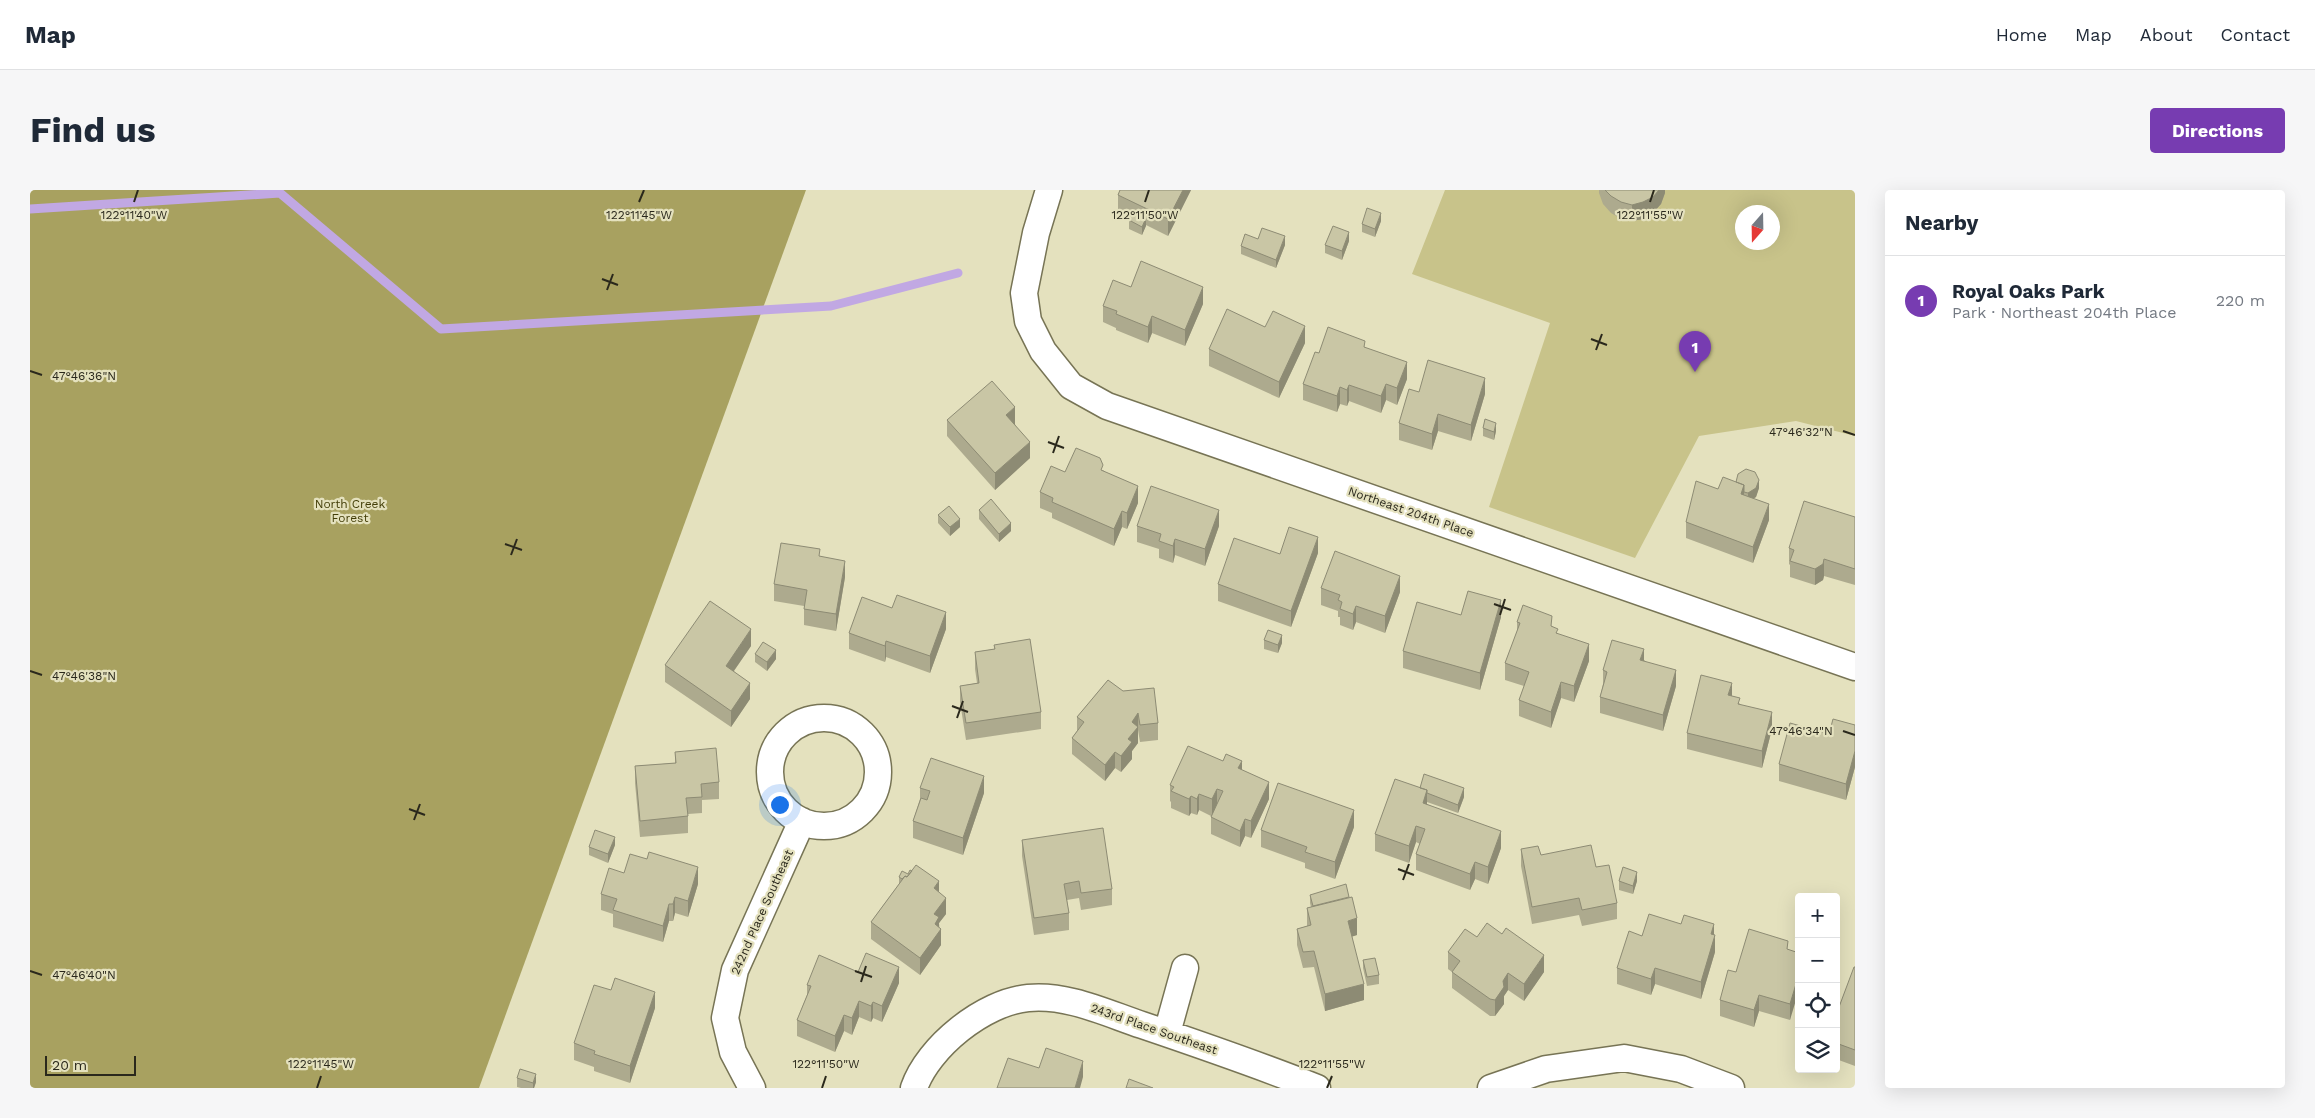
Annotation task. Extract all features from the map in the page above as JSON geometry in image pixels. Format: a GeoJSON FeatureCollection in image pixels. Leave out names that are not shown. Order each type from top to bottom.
{"type":"FeatureCollection","features":[{"type":"Feature","properties":{"kind":"street","name":"Northeast 204th Place"},"geometry":{"type":"LineString","coordinates":[[1049,190],[1036,233],[1024,293],[1028,321],[1043,351],[1071,386],[1106,406],[1855,667]]}},
{"type":"Feature","properties":{"kind":"street"},"geometry":{"type":"LineString","coordinates":[[816,718],[832,718],[847,722],[860,731],[870,743],[876,756],[879,772],[874,794],[860,813],[847,821],[825,826],[802,821],[789,813],[779,801],[772,788],[770,772],[772,757],[779,743],[789,731],[802,723],[816,718]]}},
{"type":"Feature","properties":{"kind":"street","name":"242nd Place Southeast"},"geometry":{"type":"LineString","coordinates":[[752,1088],[733,1052],[726,1018],[734,970],[802,821]]}},
{"type":"Feature","properties":{"kind":"street"},"geometry":{"type":"LineString","coordinates":[[1167,1033],[1185,968]]}},
{"type":"Feature","properties":{"kind":"street","name":"243rd Place Southeast"},"geometry":{"type":"LineString","coordinates":[[914,1088],[918,1074],[949,1037],[988,1010],[1028,998],[1070,1001],[1246,1060],[1317,1088]]}},
{"type":"Feature","properties":{"kind":"street"},"geometry":{"type":"LineString","coordinates":[[1492,1088],[1546,1069],[1624,1058],[1680,1068],[1732,1088]]}},
{"type":"Feature","properties":{"kind":"shaded area"},"geometry":{"type":"Polygon","coordinates":[[[1445,190],[1855,190],[1855,436],[1796,421],[1699,436],[1635,558],[1489,507],[1550,323],[1412,274],[1445,190]]]}},
{"type":"Feature","properties":{"kind":"green space","name":"North Creek Forest"},"geometry":{"type":"Polygon","coordinates":[[[30,190],[806,190],[479,1088],[30,1088],[30,190]]]}},
{"type":"Feature","properties":{"kind":"building"},"geometry":{"type":"Polygon","coordinates":[[[1120,190],[1183,190],[1168,219],[1118,195],[1120,190]]]}},
{"type":"Feature","properties":{"kind":"building"},"geometry":{"type":"Polygon","coordinates":[[[1605,190],[1659,190],[1653,197],[1632,205],[1621,202],[1605,190]]]}},
{"type":"Feature","properties":{"kind":"building"},"geometry":{"type":"Polygon","coordinates":[[[1367,208],[1381,213],[1375,229],[1362,224],[1367,208]]]}},
{"type":"Feature","properties":{"kind":"building"},"geometry":{"type":"Polygon","coordinates":[[[1133,211],[1146,218],[1142,227],[1129,220],[1133,211]]]}},
{"type":"Feature","properties":{"kind":"building"},"geometry":{"type":"Polygon","coordinates":[[[1333,226],[1349,232],[1342,251],[1325,245],[1333,226]]]}},
{"type":"Feature","properties":{"kind":"building"},"geometry":{"type":"Polygon","coordinates":[[[1262,228],[1285,236],[1276,260],[1241,246],[1245,234],[1258,239],[1262,228]]]}},
{"type":"Feature","properties":{"kind":"building"},"geometry":{"type":"Polygon","coordinates":[[[1141,261],[1203,287],[1185,330],[1152,316],[1148,327],[1116,314],[1117,311],[1103,306],[1113,280],[1131,287],[1141,261]]]}},
{"type":"Feature","properties":{"kind":"building"},"geometry":{"type":"Polygon","coordinates":[[[1227,309],[1265,327],[1273,311],[1305,326],[1279,382],[1209,349],[1227,309]]]}},
{"type":"Feature","properties":{"kind":"building"},"geometry":{"type":"Polygon","coordinates":[[[1328,327],[1365,341],[1364,347],[1407,362],[1397,388],[1386,384],[1381,396],[1349,385],[1347,390],[1340,387],[1337,396],[1303,384],[1315,352],[1319,353],[1328,327]]]}},
{"type":"Feature","properties":{"kind":"building"},"geometry":{"type":"Polygon","coordinates":[[[1428,360],[1485,378],[1471,425],[1438,414],[1432,434],[1399,423],[1409,389],[1419,392],[1428,360]]]}},
{"type":"Feature","properties":{"kind":"building"},"geometry":{"type":"Polygon","coordinates":[[[992,381],[1015,407],[1006,415],[1030,442],[995,473],[947,420],[992,381]]]}},
{"type":"Feature","properties":{"kind":"building"},"geometry":{"type":"Polygon","coordinates":[[[1485,419],[1496,423],[1494,432],[1483,428],[1485,419]]]}},
{"type":"Feature","properties":{"kind":"building"},"geometry":{"type":"Polygon","coordinates":[[[1076,448],[1100,458],[1103,465],[1101,470],[1138,486],[1127,513],[1122,511],[1114,529],[1052,502],[1053,498],[1040,492],[1051,466],[1065,472],[1076,448]]]}},
{"type":"Feature","properties":{"kind":"building"},"geometry":{"type":"Polygon","coordinates":[[[1746,469],[1755,472],[1759,480],[1756,488],[1748,493],[1744,492],[1744,485],[1736,482],[1738,474],[1746,469]]]}},
{"type":"Feature","properties":{"kind":"building"},"geometry":{"type":"Polygon","coordinates":[[[1723,477],[1744,485],[1741,494],[1769,504],[1753,547],[1686,522],[1696,481],[1718,489],[1723,477]]]}},
{"type":"Feature","properties":{"kind":"building"},"geometry":{"type":"Polygon","coordinates":[[[1151,486],[1219,510],[1205,549],[1175,539],[1173,546],[1159,541],[1161,534],[1137,526],[1151,486]]]}},
{"type":"Feature","properties":{"kind":"building"},"geometry":{"type":"Polygon","coordinates":[[[991,499],[1011,523],[999,534],[979,510],[991,499]]]}},
{"type":"Feature","properties":{"kind":"building"},"geometry":{"type":"Polygon","coordinates":[[[1804,501],[1855,517],[1855,569],[1824,559],[1823,564],[1815,569],[1790,561],[1794,550],[1789,548],[1804,501]]]}},
{"type":"Feature","properties":{"kind":"building"},"geometry":{"type":"Polygon","coordinates":[[[949,506],[960,519],[950,527],[938,515],[949,506]]]}},
{"type":"Feature","properties":{"kind":"building"},"geometry":{"type":"Polygon","coordinates":[[[1289,527],[1318,537],[1291,611],[1218,584],[1234,538],[1280,554],[1289,527]]]}},
{"type":"Feature","properties":{"kind":"building"},"geometry":{"type":"Polygon","coordinates":[[[781,543],[820,549],[819,556],[845,561],[836,614],[804,609],[807,590],[774,584],[781,543]]]}},
{"type":"Feature","properties":{"kind":"building"},"geometry":{"type":"Polygon","coordinates":[[[1335,551],[1400,576],[1385,616],[1356,606],[1353,614],[1340,609],[1342,602],[1338,600],[1340,595],[1321,588],[1335,551]]]}},
{"type":"Feature","properties":{"kind":"building"},"geometry":{"type":"Polygon","coordinates":[[[1468,591],[1501,600],[1480,673],[1403,651],[1417,602],[1461,615],[1468,591]]]}},
{"type":"Feature","properties":{"kind":"building"},"geometry":{"type":"Polygon","coordinates":[[[897,595],[946,612],[930,656],[886,641],[885,646],[849,633],[862,597],[892,608],[897,595]]]}},
{"type":"Feature","properties":{"kind":"building"},"geometry":{"type":"Polygon","coordinates":[[[710,601],[751,629],[726,666],[750,683],[731,711],[665,665],[710,601]]]}},
{"type":"Feature","properties":{"kind":"building"},"geometry":{"type":"Polygon","coordinates":[[[1523,605],[1552,616],[1551,626],[1558,629],[1556,633],[1589,644],[1574,686],[1561,682],[1551,712],[1519,700],[1529,672],[1505,663],[1520,623],[1517,622],[1523,605]]]}},
{"type":"Feature","properties":{"kind":"building"},"geometry":{"type":"Polygon","coordinates":[[[1268,630],[1282,635],[1278,645],[1264,640],[1268,630]]]}},
{"type":"Feature","properties":{"kind":"building"},"geometry":{"type":"Polygon","coordinates":[[[1030,639],[1041,712],[966,723],[960,686],[979,683],[975,652],[995,649],[994,645],[1030,639]]]}},
{"type":"Feature","properties":{"kind":"building"},"geometry":{"type":"Polygon","coordinates":[[[1612,640],[1644,649],[1640,660],[1676,670],[1663,715],[1600,697],[1607,672],[1603,670],[1612,640]]]}},
{"type":"Feature","properties":{"kind":"building"},"geometry":{"type":"Polygon","coordinates":[[[763,642],[776,650],[767,662],[755,654],[763,642]]]}},
{"type":"Feature","properties":{"kind":"building"},"geometry":{"type":"Polygon","coordinates":[[[1701,675],[1732,683],[1728,695],[1740,698],[1738,704],[1772,712],[1762,751],[1687,733],[1701,675]]]}},
{"type":"Feature","properties":{"kind":"building"},"geometry":{"type":"Polygon","coordinates":[[[1108,680],[1123,691],[1154,688],[1158,723],[1140,725],[1138,713],[1132,722],[1138,727],[1128,739],[1132,742],[1121,756],[1115,752],[1105,765],[1072,738],[1084,722],[1077,717],[1108,680]]]}},
{"type":"Feature","properties":{"kind":"building"},"geometry":{"type":"Polygon","coordinates":[[[1833,719],[1855,725],[1855,751],[1846,784],[1779,764],[1790,723],[1829,734],[1833,719]]]}},
{"type":"Feature","properties":{"kind":"building"},"geometry":{"type":"Polygon","coordinates":[[[1188,746],[1223,761],[1226,754],[1242,761],[1238,768],[1269,782],[1251,821],[1245,819],[1240,831],[1211,817],[1223,791],[1217,789],[1212,799],[1199,794],[1197,799],[1191,796],[1189,799],[1171,791],[1174,787],[1170,785],[1188,746]]]}},
{"type":"Feature","properties":{"kind":"building"},"geometry":{"type":"Polygon","coordinates":[[[716,748],[719,782],[701,784],[702,797],[686,798],[688,816],[640,821],[635,766],[676,763],[675,752],[716,748]]]}},
{"type":"Feature","properties":{"kind":"building"},"geometry":{"type":"Polygon","coordinates":[[[931,758],[984,776],[963,838],[913,821],[921,798],[927,800],[930,791],[920,788],[931,758]]]}},
{"type":"Feature","properties":{"kind":"building"},"geometry":{"type":"Polygon","coordinates":[[[1424,774],[1464,788],[1458,805],[1427,793],[1427,790],[1420,788],[1424,774]]]}},
{"type":"Feature","properties":{"kind":"building"},"geometry":{"type":"Polygon","coordinates":[[[1395,779],[1427,790],[1423,803],[1501,831],[1488,867],[1475,862],[1470,874],[1416,854],[1425,829],[1416,826],[1409,846],[1375,834],[1395,779]]]}},
{"type":"Feature","properties":{"kind":"building"},"geometry":{"type":"Polygon","coordinates":[[[1278,783],[1354,810],[1335,862],[1305,852],[1307,847],[1261,830],[1278,783]]]}},
{"type":"Feature","properties":{"kind":"building"},"geometry":{"type":"Polygon","coordinates":[[[1103,828],[1112,889],[1081,893],[1079,881],[1064,884],[1069,913],[1034,918],[1022,840],[1103,828]]]}},
{"type":"Feature","properties":{"kind":"building"},"geometry":{"type":"Polygon","coordinates":[[[595,830],[615,837],[608,854],[589,847],[595,830]]]}},
{"type":"Feature","properties":{"kind":"building"},"geometry":{"type":"Polygon","coordinates":[[[1591,845],[1596,867],[1609,865],[1617,903],[1582,910],[1579,898],[1532,907],[1521,849],[1538,846],[1541,855],[1591,845]]]}},
{"type":"Feature","properties":{"kind":"building"},"geometry":{"type":"Polygon","coordinates":[[[649,852],[698,867],[688,901],[675,897],[673,904],[669,904],[663,926],[613,910],[617,899],[601,894],[609,868],[624,873],[630,854],[647,859],[649,852]]]}},
{"type":"Feature","properties":{"kind":"building"},"geometry":{"type":"Polygon","coordinates":[[[916,865],[939,881],[934,888],[946,898],[934,914],[939,917],[935,924],[941,929],[920,958],[871,922],[905,876],[907,877],[916,865]]]}},
{"type":"Feature","properties":{"kind":"building"},"geometry":{"type":"Polygon","coordinates":[[[1623,867],[1637,872],[1633,886],[1619,881],[1623,867]]]}},
{"type":"Feature","properties":{"kind":"building"},"geometry":{"type":"Polygon","coordinates":[[[910,870],[912,871],[907,877],[905,876],[902,879],[899,877],[902,871],[908,874],[910,870]]]}},
{"type":"Feature","properties":{"kind":"building"},"geometry":{"type":"Polygon","coordinates":[[[1346,884],[1349,897],[1313,906],[1310,895],[1346,884]]]}},
{"type":"Feature","properties":{"kind":"building"},"geometry":{"type":"Polygon","coordinates":[[[1352,897],[1357,918],[1348,921],[1364,984],[1325,994],[1314,951],[1303,952],[1297,929],[1311,925],[1307,908],[1352,897]]]}},
{"type":"Feature","properties":{"kind":"building"},"geometry":{"type":"Polygon","coordinates":[[[1649,914],[1681,924],[1684,915],[1714,924],[1711,934],[1715,935],[1701,982],[1655,968],[1651,979],[1617,968],[1629,931],[1642,936],[1649,914]]]}},
{"type":"Feature","properties":{"kind":"building"},"geometry":{"type":"Polygon","coordinates":[[[1487,923],[1502,934],[1506,928],[1544,955],[1524,984],[1508,973],[1503,981],[1504,987],[1495,1000],[1490,999],[1452,972],[1460,961],[1448,952],[1465,929],[1477,937],[1487,923]]]}},
{"type":"Feature","properties":{"kind":"building"},"geometry":{"type":"Polygon","coordinates":[[[1749,929],[1788,941],[1787,949],[1795,952],[1795,987],[1790,1004],[1759,995],[1754,1010],[1720,1000],[1728,970],[1736,972],[1749,929]]]}},
{"type":"Feature","properties":{"kind":"building"},"geometry":{"type":"Polygon","coordinates":[[[866,953],[899,967],[882,1006],[873,1002],[871,1006],[859,1001],[852,1018],[844,1015],[835,1036],[797,1020],[811,986],[807,985],[819,955],[858,972],[866,953]]]}},
{"type":"Feature","properties":{"kind":"building"},"geometry":{"type":"Polygon","coordinates":[[[1375,958],[1379,975],[1367,977],[1363,960],[1375,958]]]}},
{"type":"Feature","properties":{"kind":"building"},"geometry":{"type":"Polygon","coordinates":[[[1855,967],[1855,1050],[1840,1044],[1840,1004],[1855,967]]]}},
{"type":"Feature","properties":{"kind":"building"},"geometry":{"type":"Polygon","coordinates":[[[615,978],[655,992],[630,1066],[594,1054],[595,1051],[574,1043],[594,985],[611,990],[615,978]]]}},
{"type":"Feature","properties":{"kind":"building"},"geometry":{"type":"Polygon","coordinates":[[[1046,1048],[1083,1061],[1075,1088],[997,1088],[1008,1058],[1039,1068],[1046,1048]]]}},
{"type":"Feature","properties":{"kind":"building"},"geometry":{"type":"Polygon","coordinates":[[[520,1069],[536,1074],[533,1083],[517,1078],[520,1069]]]}},
{"type":"Feature","properties":{"kind":"building"},"geometry":{"type":"Polygon","coordinates":[[[1129,1079],[1153,1088],[1126,1088],[1129,1079]]]}},
{"type":"Feature","properties":{"kind":"waterway"},"geometry":{"type":"LineString","coordinates":[[30,209],[280,193],[441,329],[831,306],[958,273]]}},
{"type":"Feature","properties":{"kind":"place","name":"Royal Oaks Park"},"geometry":{"type":"Point","coordinates":[1695,372]}}]}
